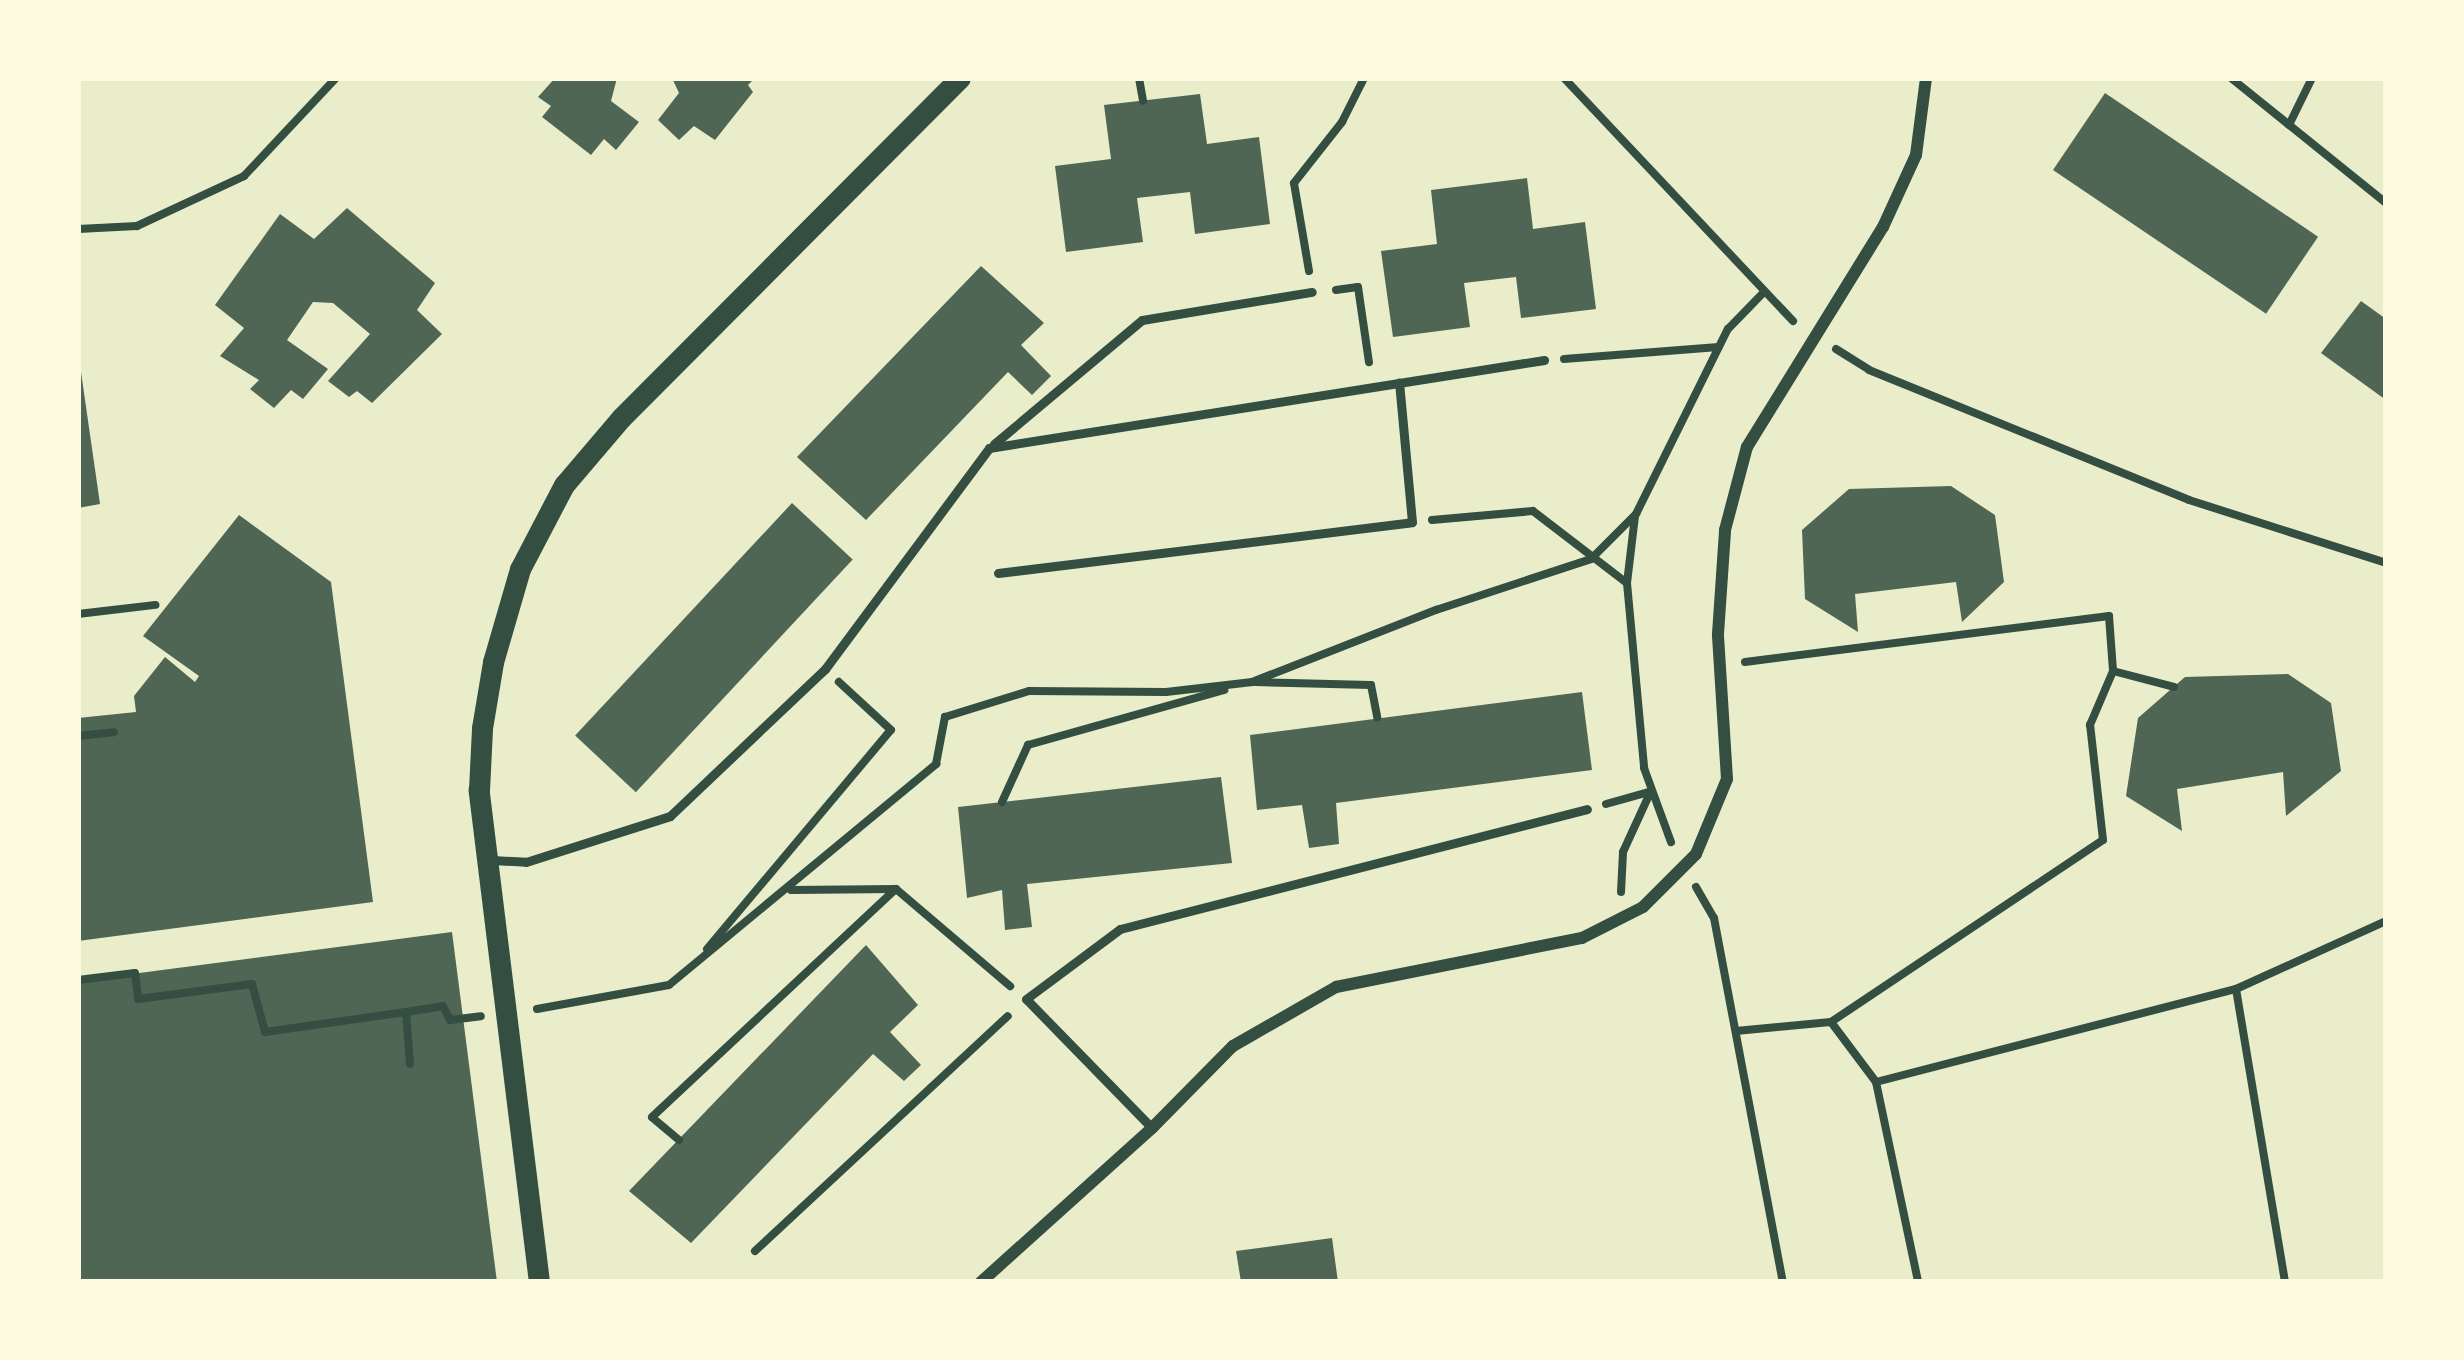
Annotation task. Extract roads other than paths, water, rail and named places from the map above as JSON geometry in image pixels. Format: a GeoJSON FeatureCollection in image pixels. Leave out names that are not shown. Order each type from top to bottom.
{"type":"FeatureCollection","features":[{"type":"Feature","properties":{"kind":"street"},"geometry":{"type":"LineString","coordinates":[[539,1282],[486,860],[480,770],[493,662],[520,569],[564,485],[621,418],[960,78]]}},
{"type":"Feature","properties":{"kind":"street"},"geometry":{"type":"LineString","coordinates":[[981,1282],[1152,1128],[1233,1046],[1336,988],[1582,938],[1643,907],[1696,854],[1727,779],[1720,665],[1725,530],[1747,447],[1882,227],[1916,155],[1926,78]]}},
{"type":"Feature","properties":{"kind":"lane"},"geometry":{"type":"LineString","coordinates":[[486,860],[526,862],[670,816],[825,669],[989,448],[1142,320],[1312,292]]}},
{"type":"Feature","properties":{"kind":"lane"},"geometry":{"type":"LineString","coordinates":[[989,448],[1544,360]]}},
{"type":"Feature","properties":{"kind":"lane"},"geometry":{"type":"LineString","coordinates":[[998,573],[1412,522],[1399,383]]}},
{"type":"Feature","properties":{"kind":"lane"},"geometry":{"type":"LineString","coordinates":[[1152,1128],[1026,999],[1120,929],[1587,808]]}}]}
